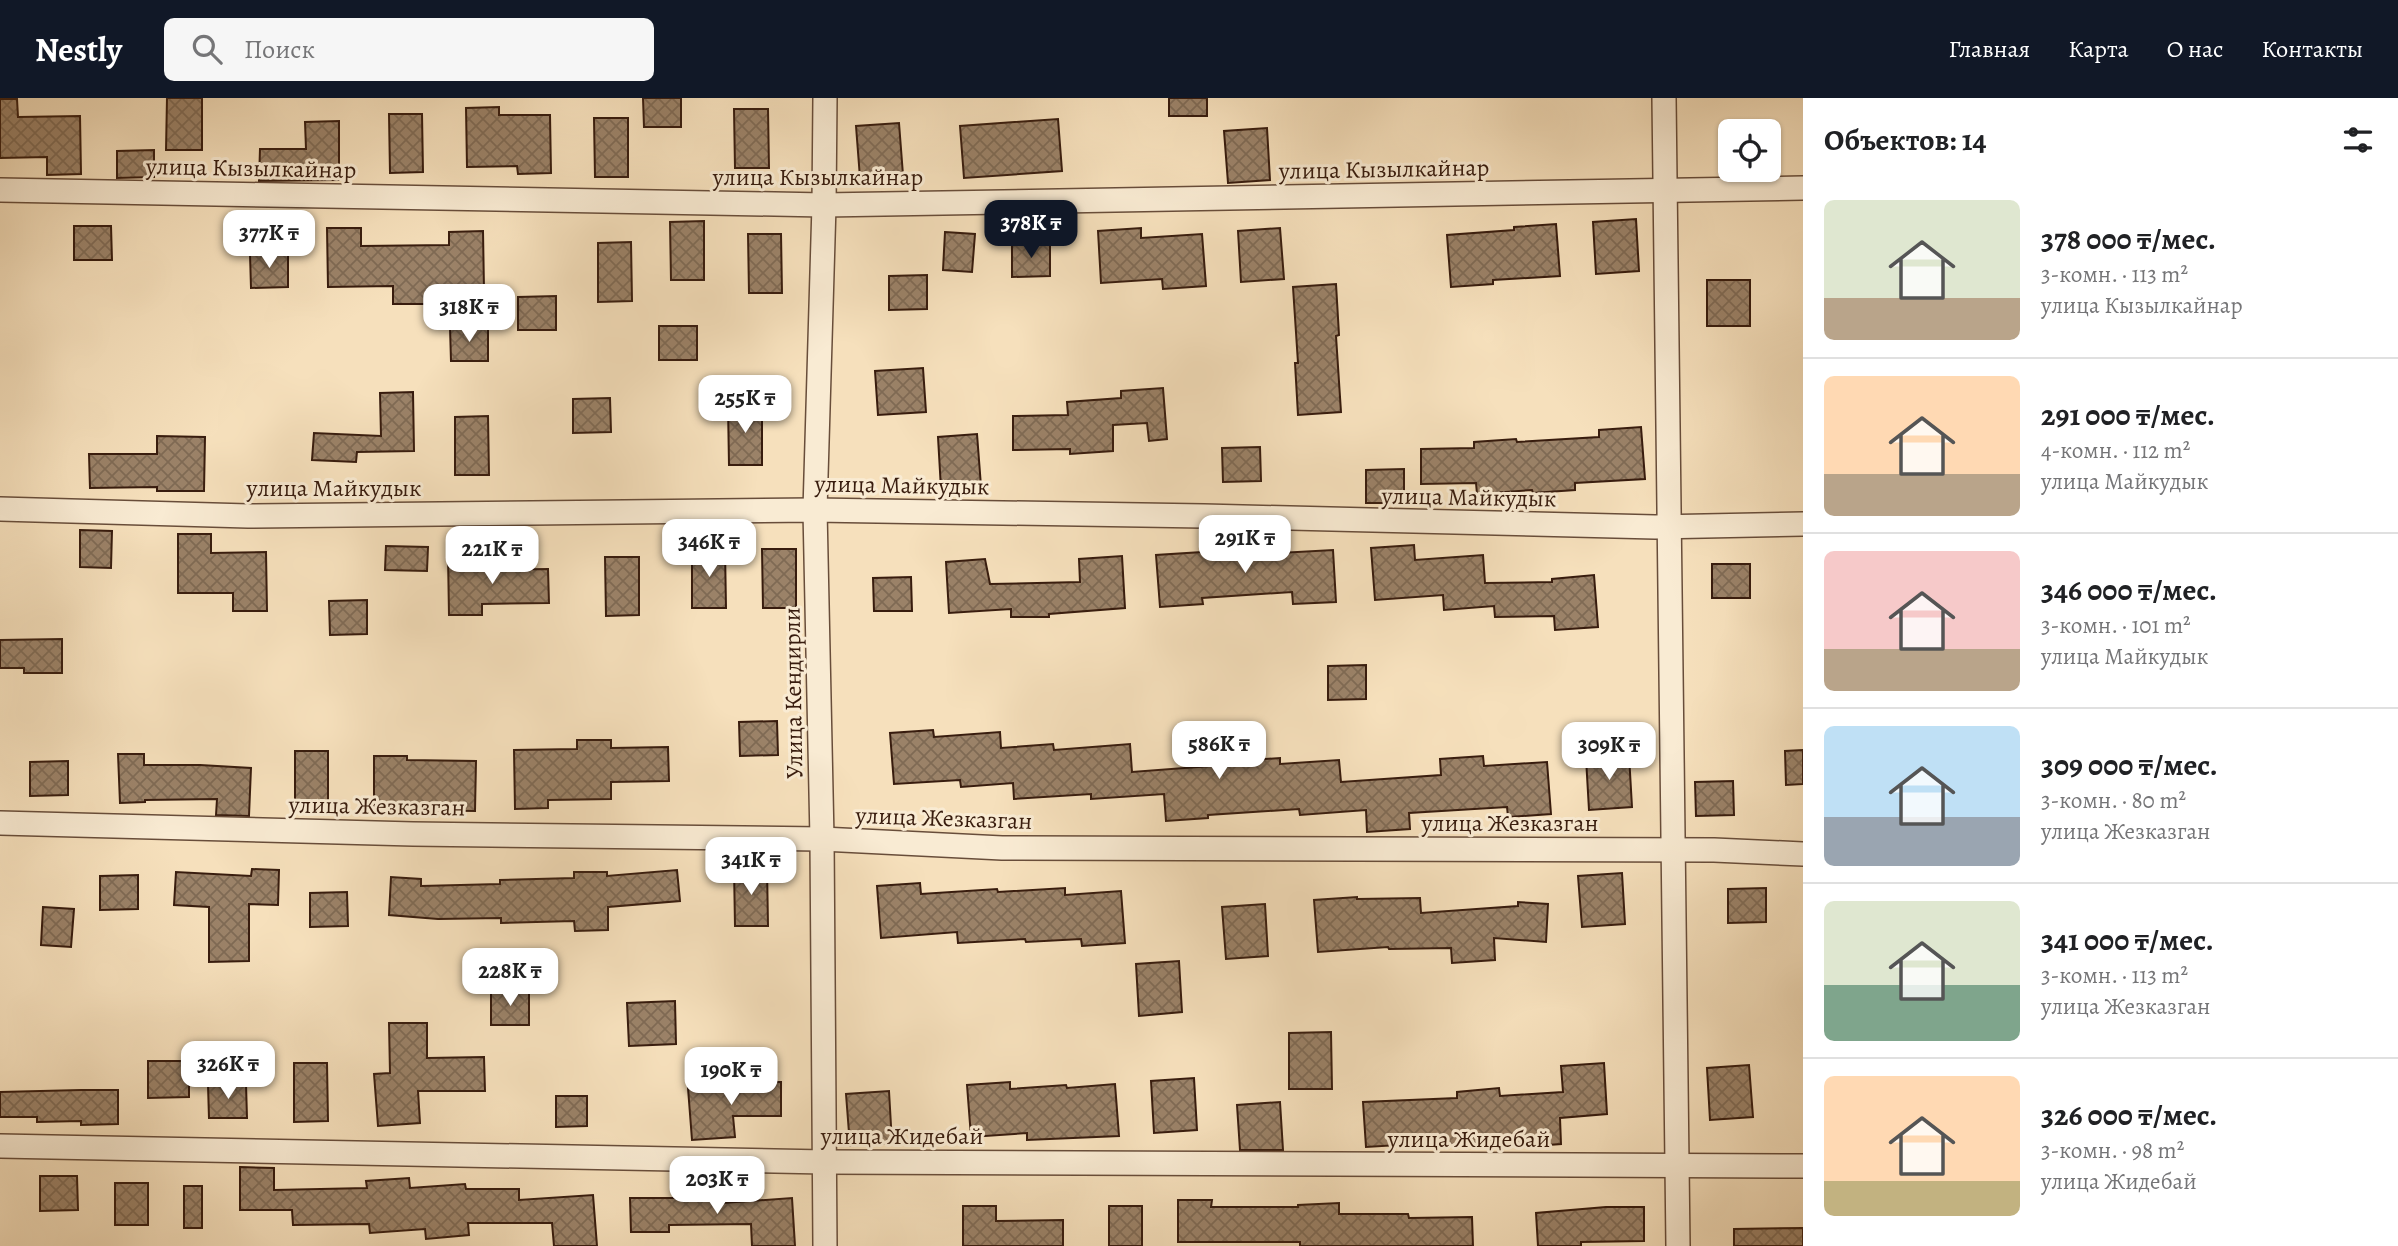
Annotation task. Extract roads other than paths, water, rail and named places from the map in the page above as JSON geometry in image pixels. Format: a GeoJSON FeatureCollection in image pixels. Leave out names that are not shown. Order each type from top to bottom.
{"type":"FeatureCollection","features":[{"type":"Feature","properties":{"kind":"street","name":"Улица Кендирли"},"geometry":{"type":"LineString","coordinates":[[825,98],[815,510],[822,839],[825,1246]]}},
{"type":"Feature","properties":{"kind":"street"},"geometry":{"type":"LineString","coordinates":[[1664,98],[1678,1246]]}},
{"type":"Feature","properties":{"kind":"street","name":"улица Кызылкайнар"},"geometry":{"type":"LineString","coordinates":[[0,190],[824,205],[1803,188]]}},
{"type":"Feature","properties":{"kind":"street","name":"улица Майкудык"},"geometry":{"type":"LineString","coordinates":[[0,509],[248,516],[815,510],[1669,527],[1803,524]]}},
{"type":"Feature","properties":{"kind":"street","name":"улица Жезказган"},"geometry":{"type":"LineString","coordinates":[[0,823],[413,834],[822,839],[1002,848],[1673,850],[1803,854]]}},
{"type":"Feature","properties":{"kind":"street","name":"улица Жидебай"},"geometry":{"type":"LineString","coordinates":[[0,1146],[825,1162],[1803,1166]]}}]}
